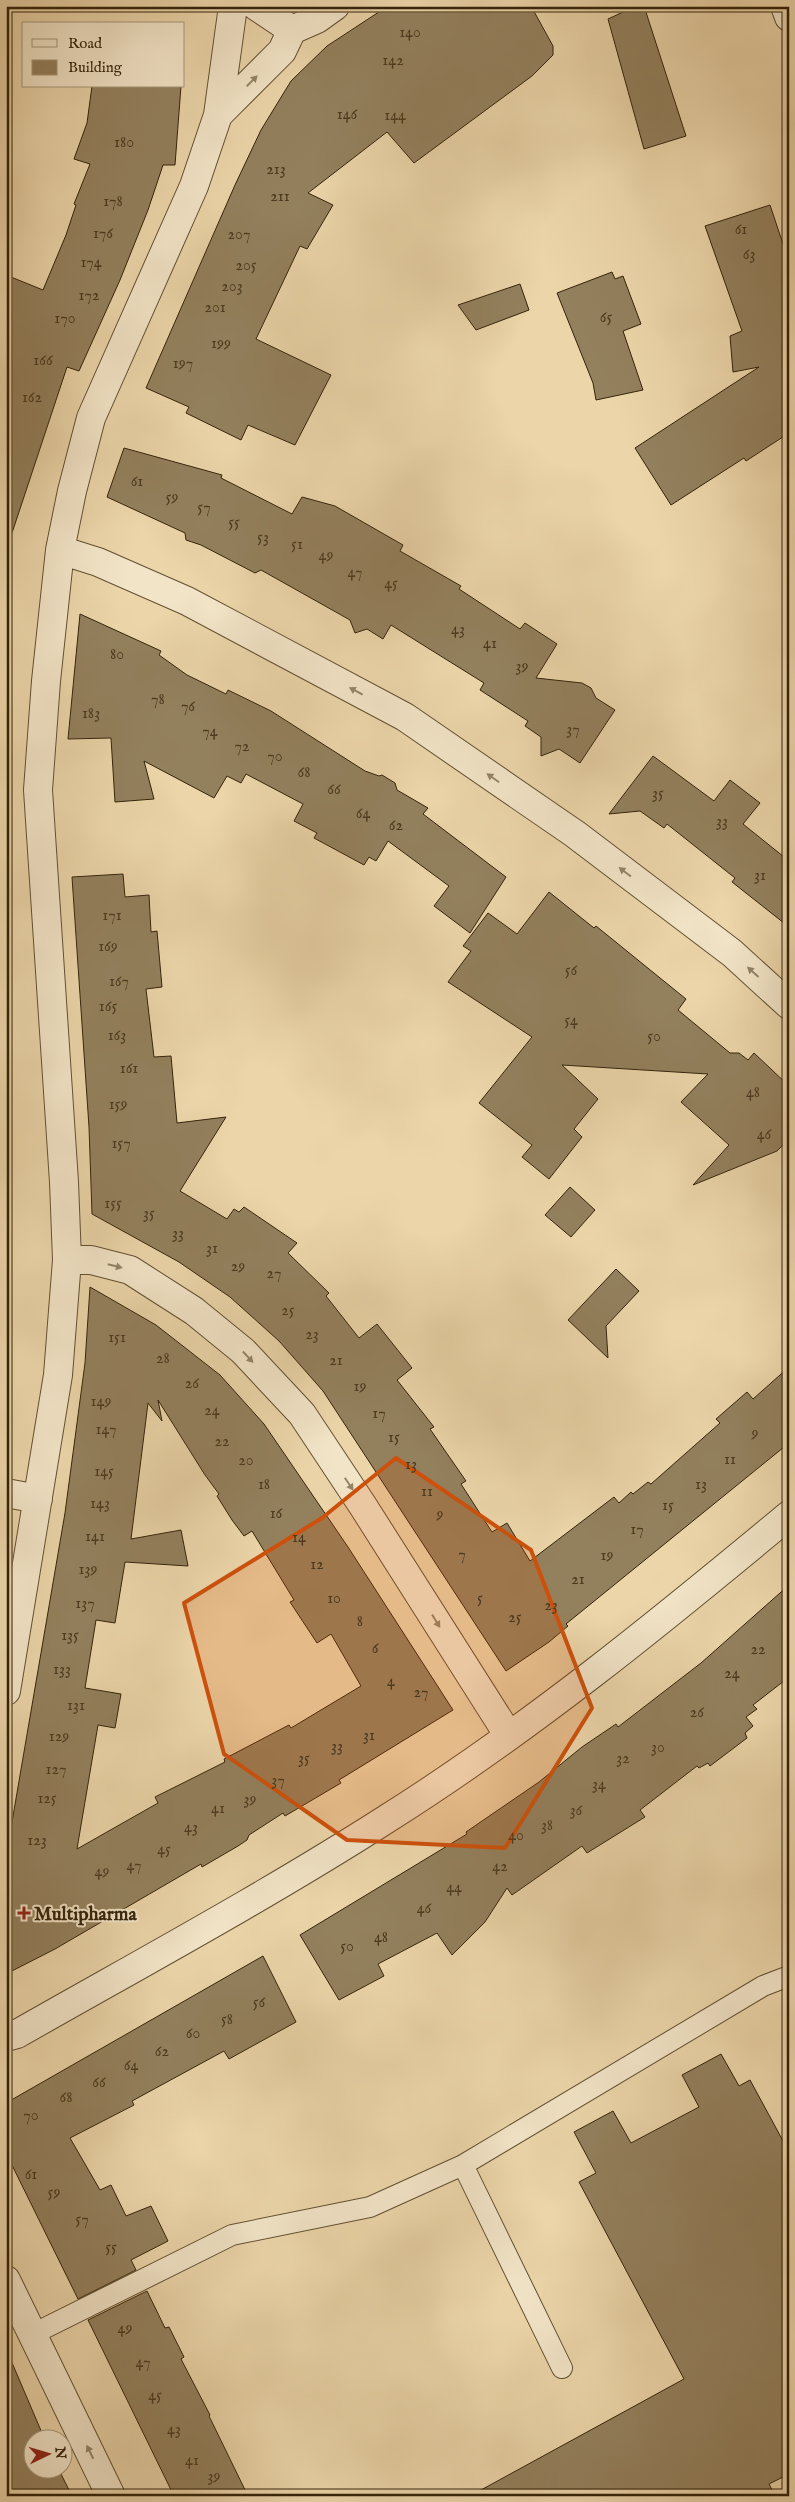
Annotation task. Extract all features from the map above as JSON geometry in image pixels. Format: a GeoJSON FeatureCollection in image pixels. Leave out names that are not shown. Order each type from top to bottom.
{"type":"FeatureCollection","features":[{"type":"Feature","properties":{"kind":"street"},"geometry":{"type":"LineString","coordinates":[[6,1691],[58,1375],[67,1260],[38,790],[46,681],[60,550],[72,491],[91,418],[194,186],[218,115],[233,6]]}},
{"type":"Feature","properties":{"kind":"street"},"geometry":{"type":"LineString","coordinates":[[256,6],[292,30]]}},
{"type":"Feature","properties":{"kind":"street"},"geometry":{"type":"LineString","coordinates":[[218,115],[282,51],[292,30],[317,19],[335,6]]}},
{"type":"Feature","properties":{"kind":"street"},"geometry":{"type":"LineString","coordinates":[[785,6],[789,17]]}},
{"type":"Feature","properties":{"kind":"street"},"geometry":{"type":"LineString","coordinates":[[60,550],[98,562],[187,601],[404,717],[575,834],[732,953],[789,1005]]}},
{"type":"Feature","properties":{"kind":"street"},"geometry":{"type":"LineString","coordinates":[[67,1260],[91,1260],[130,1270],[194,1311],[243,1351],[302,1414],[364,1506],[509,1736]]}},
{"type":"Feature","properties":{"kind":"street"},"geometry":{"type":"LineString","coordinates":[[6,1493],[38,1498]]}},
{"type":"Feature","properties":{"kind":"street"},"geometry":{"type":"LineString","coordinates":[[6,2037],[17,2034],[168,1948],[385,1820],[509,1736],[678,1608],[789,1516]]}},
{"type":"Feature","properties":{"kind":"street"},"geometry":{"type":"LineString","coordinates":[[8,2286],[111,2496]]}},
{"type":"Feature","properties":{"kind":"lane"},"geometry":{"type":"LineString","coordinates":[[33,2334],[232,2235],[370,2207],[462,2165],[763,1986],[789,1976]]}},
{"type":"Feature","properties":{"kind":"lane"},"geometry":{"type":"LineString","coordinates":[[462,2165],[562,2368]]}},
{"type":"Feature","properties":{"kind":"highlighted area"},"geometry":{"type":"Polygon","coordinates":[[[396,1458],[531,1550],[592,1708],[505,1848],[347,1840],[224,1754],[184,1603],[322,1518],[396,1458]]]}},
{"type":"Feature","properties":{"kind":"building"},"geometry":{"type":"Polygon","coordinates":[[[388,6],[531,6],[553,46],[553,55],[532,76],[414,163],[387,132],[308,193],[333,205],[307,249],[300,246],[256,339],[331,375],[295,445],[248,425],[241,440],[186,413],[189,407],[146,388],[235,185],[261,130],[291,81],[327,46],[388,6]]]}},
{"type":"Feature","properties":{"kind":"building"},"geometry":{"type":"Polygon","coordinates":[[[636,6],[644,6],[686,136],[644,149],[608,19],[636,6]]]}},
{"type":"Feature","properties":{"kind":"building"},"geometry":{"type":"Polygon","coordinates":[[[92,88],[181,88],[175,165],[163,165],[148,210],[120,280],[79,371],[67,367],[12,533],[6,532],[6,275],[43,290],[66,235],[76,205],[74,204],[90,164],[74,159],[87,123],[92,88]]]}},
{"type":"Feature","properties":{"kind":"building"},"geometry":{"type":"Polygon","coordinates":[[[770,205],[789,262],[789,433],[746,461],[744,458],[671,505],[635,448],[759,367],[733,372],[730,336],[742,331],[705,226],[770,205]]]}},
{"type":"Feature","properties":{"kind":"building"},"geometry":{"type":"Polygon","coordinates":[[[612,272],[615,279],[623,276],[641,324],[623,331],[643,390],[596,400],[593,383],[557,293],[612,272]]]}},
{"type":"Feature","properties":{"kind":"building"},"geometry":{"type":"Polygon","coordinates":[[[520,284],[529,310],[476,330],[458,305],[520,284]]]}},
{"type":"Feature","properties":{"kind":"building"},"geometry":{"type":"Polygon","coordinates":[[[124,448],[222,475],[221,478],[292,514],[302,497],[335,506],[403,545],[400,551],[461,586],[459,589],[520,629],[525,623],[557,644],[536,678],[582,683],[591,688],[596,698],[615,710],[580,763],[559,749],[541,756],[541,737],[525,726],[528,721],[480,690],[484,683],[391,625],[383,639],[367,629],[355,633],[350,620],[261,570],[255,573],[201,545],[186,540],[185,533],[107,497],[124,448]]]}},
{"type":"Feature","properties":{"kind":"building"},"geometry":{"type":"Polygon","coordinates":[[[80,614],[161,651],[159,655],[187,675],[226,694],[228,690],[271,711],[365,771],[379,776],[382,775],[395,783],[397,790],[428,808],[423,814],[506,877],[470,933],[434,906],[449,886],[388,841],[376,861],[369,857],[364,865],[314,838],[317,833],[294,821],[303,804],[246,774],[241,783],[227,776],[214,798],[144,761],[154,799],[115,802],[111,738],[68,739],[80,614]]]}},
{"type":"Feature","properties":{"kind":"building"},"geometry":{"type":"Polygon","coordinates":[[[653,756],[714,801],[730,780],[760,803],[743,824],[789,861],[789,927],[732,882],[735,878],[667,824],[664,828],[640,811],[609,814],[653,756]]]}},
{"type":"Feature","properties":{"kind":"building"},"geometry":{"type":"Polygon","coordinates":[[[123,874],[125,897],[149,895],[151,932],[157,931],[162,987],[146,989],[154,1057],[171,1056],[177,1123],[226,1117],[180,1191],[227,1219],[234,1209],[239,1212],[244,1207],[297,1243],[288,1253],[329,1293],[326,1296],[359,1338],[377,1324],[412,1368],[397,1380],[434,1427],[430,1429],[466,1481],[461,1484],[492,1532],[507,1523],[530,1561],[614,1497],[619,1503],[631,1492],[633,1494],[648,1482],[651,1484],[720,1423],[716,1419],[747,1392],[753,1399],[789,1367],[789,1443],[566,1624],[568,1626],[549,1642],[506,1671],[323,1391],[279,1341],[230,1297],[179,1262],[92,1214],[89,1127],[72,877],[123,874]]]}},
{"type":"Feature","properties":{"kind":"building"},"geometry":{"type":"Polygon","coordinates":[[[549,892],[594,928],[596,926],[686,999],[678,1010],[730,1053],[739,1053],[748,1060],[754,1053],[789,1086],[789,1139],[777,1151],[693,1185],[729,1145],[681,1102],[708,1074],[562,1065],[598,1099],[574,1129],[582,1137],[549,1179],[522,1157],[532,1145],[479,1103],[532,1037],[448,982],[471,951],[463,946],[488,913],[517,934],[549,892]]]}},
{"type":"Feature","properties":{"kind":"building"},"geometry":{"type":"Polygon","coordinates":[[[570,1187],[595,1210],[571,1237],[545,1215],[570,1187]]]}},
{"type":"Feature","properties":{"kind":"building"},"geometry":{"type":"Polygon","coordinates":[[[616,1269],[639,1291],[606,1326],[608,1358],[568,1320],[616,1269]]]}},
{"type":"Feature","properties":{"kind":"building"},"geometry":{"type":"Polygon","coordinates":[[[90,1287],[156,1325],[220,1375],[264,1424],[348,1547],[453,1710],[339,1780],[341,1783],[285,1816],[283,1813],[249,1835],[247,1840],[238,1846],[202,1867],[201,1864],[55,1949],[6,1974],[6,1857],[65,1513],[85,1363],[90,1287]],[[158,1400],[162,1421],[148,1403],[131,1539],[181,1530],[188,1566],[125,1562],[115,1623],[96,1620],[85,1688],[121,1694],[115,1728],[98,1725],[77,1849],[158,1803],[155,1797],[225,1762],[224,1759],[289,1725],[291,1728],[361,1686],[331,1634],[317,1643],[290,1602],[294,1600],[252,1531],[244,1536],[217,1496],[219,1494],[158,1400]]]}},
{"type":"Feature","properties":{"kind":"building"},"geometry":{"type":"Polygon","coordinates":[[[789,1585],[789,1677],[753,1705],[757,1709],[746,1717],[753,1726],[745,1733],[747,1738],[710,1766],[708,1763],[699,1768],[697,1766],[640,1810],[645,1817],[587,1853],[582,1846],[512,1895],[507,1888],[485,1922],[452,1955],[437,1933],[378,1964],[384,1976],[339,2000],[300,1935],[467,1834],[466,1832],[539,1782],[582,1747],[616,1724],[618,1727],[701,1663],[789,1585]]]}},
{"type":"Feature","properties":{"kind":"building"},"geometry":{"type":"Polygon","coordinates":[[[263,1956],[296,2022],[229,2059],[224,2051],[132,2101],[134,2105],[70,2138],[100,2190],[111,2185],[126,2216],[151,2206],[168,2241],[131,2260],[136,2270],[78,2299],[6,2153],[6,2103],[263,1956]]]}},
{"type":"Feature","properties":{"kind":"building"},"geometry":{"type":"Polygon","coordinates":[[[721,2054],[739,2086],[750,2080],[789,2152],[789,2474],[769,2484],[775,2496],[470,2496],[684,2379],[579,2182],[596,2173],[574,2132],[613,2111],[631,2143],[699,2107],[682,2075],[721,2054]]]}},
{"type":"Feature","properties":{"kind":"building"},"geometry":{"type":"Polygon","coordinates":[[[147,2291],[165,2328],[169,2327],[184,2357],[181,2359],[248,2496],[174,2496],[88,2320],[147,2291]]]}},
{"type":"Feature","properties":{"kind":"building"},"geometry":{"type":"Polygon","coordinates":[[[7,2351],[41,2430],[22,2430],[22,2480],[64,2480],[72,2496],[6,2496],[7,2351]]]}},
{"type":"Feature","properties":{"kind":"place","name":"Multipharma"},"geometry":{"type":"Point","coordinates":[24,1913]}}]}
